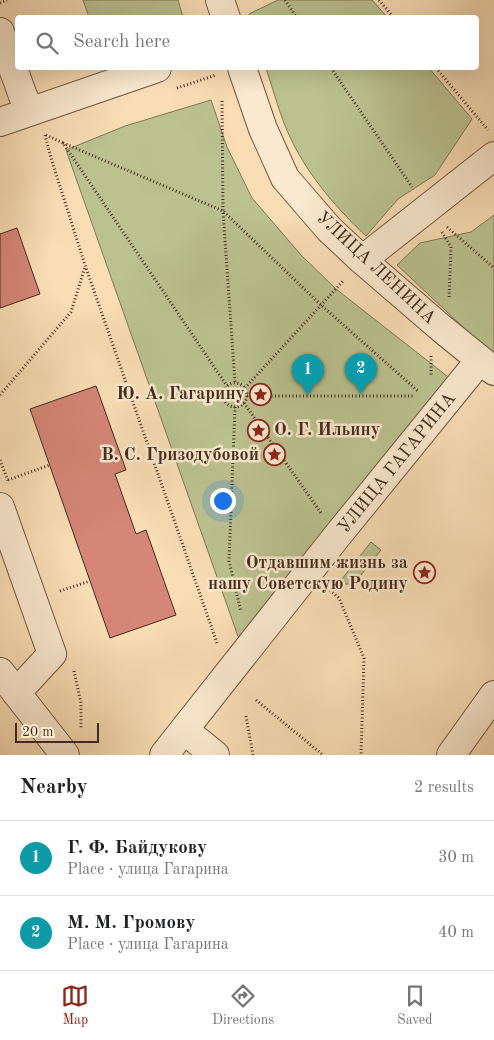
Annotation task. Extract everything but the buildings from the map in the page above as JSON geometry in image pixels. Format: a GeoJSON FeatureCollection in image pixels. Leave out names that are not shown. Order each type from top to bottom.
{"type":"FeatureCollection","features":[{"type":"Feature","properties":{"kind":"street"},"geometry":{"type":"LineString","coordinates":[[220,0],[225,15]]}},
{"type":"Feature","properties":{"kind":"street"},"geometry":{"type":"LineString","coordinates":[[0,32],[23,96],[31,111]]}},
{"type":"Feature","properties":{"kind":"street"},"geometry":{"type":"LineString","coordinates":[[0,122],[151,70]]}},
{"type":"Feature","properties":{"kind":"street","name":"УЛИЦА ЛЕНИНА"},"geometry":{"type":"LineString","coordinates":[[243,70],[263,129],[285,178],[329,228],[362,260],[487,365]]}},
{"type":"Feature","properties":{"kind":"street"},"geometry":{"type":"LineString","coordinates":[[362,260],[427,209],[494,146]]}},
{"type":"Feature","properties":{"kind":"street","name":"УЛИЦА ГАГАРИНА"},"geometry":{"type":"LineString","coordinates":[[164,755],[337,536],[487,365]]}},
{"type":"Feature","properties":{"kind":"street"},"geometry":{"type":"LineString","coordinates":[[0,507],[52,654],[8,682],[65,755]]}},
{"type":"Feature","properties":{"kind":"street"},"geometry":{"type":"LineString","coordinates":[[451,755],[494,695]]}},
{"type":"Feature","properties":{"kind":"street"},"geometry":{"type":"LineString","coordinates":[[184,730],[215,755]]}},
{"type":"Feature","properties":{"kind":"path"},"geometry":{"type":"LineString","coordinates":[[0,2],[7,0]]}},
{"type":"Feature","properties":{"kind":"path"},"geometry":{"type":"LineString","coordinates":[[285,0],[295,15]]}},
{"type":"Feature","properties":{"kind":"path"},"geometry":{"type":"LineString","coordinates":[[379,0],[392,15]]}},
{"type":"Feature","properties":{"kind":"path"},"geometry":{"type":"LineString","coordinates":[[332,70],[427,209],[450,247],[449,317],[441,328]]}},
{"type":"Feature","properties":{"kind":"path"},"geometry":{"type":"LineString","coordinates":[[437,70],[494,146]]}},
{"type":"Feature","properties":{"kind":"path"},"geometry":{"type":"LineString","coordinates":[[222,100],[223,211],[235,383]]}},
{"type":"Feature","properties":{"kind":"path"},"geometry":{"type":"LineString","coordinates":[[31,111],[45,135],[50,158],[85,265],[220,650]]}},
{"type":"Feature","properties":{"kind":"path"},"geometry":{"type":"LineString","coordinates":[[45,135],[223,211],[321,305],[423,396],[247,396]]}},
{"type":"Feature","properties":{"kind":"path"},"geometry":{"type":"LineString","coordinates":[[63,143],[227,386]]}},
{"type":"Feature","properties":{"kind":"path"},"geometry":{"type":"LineString","coordinates":[[427,209],[494,268]]}},
{"type":"Feature","properties":{"kind":"path"},"geometry":{"type":"LineString","coordinates":[[245,388],[362,260]]}},
{"type":"Feature","properties":{"kind":"path"},"geometry":{"type":"LineString","coordinates":[[0,395],[71,312],[85,265]]}},
{"type":"Feature","properties":{"kind":"path"},"geometry":{"type":"LineString","coordinates":[[239,383],[245,388],[247,396],[244,403],[235,407],[228,405],[224,399],[223,392],[227,386],[239,383]]}},
{"type":"Feature","properties":{"kind":"path"},"geometry":{"type":"LineString","coordinates":[[244,403],[337,536]]}},
{"type":"Feature","properties":{"kind":"path"},"geometry":{"type":"LineString","coordinates":[[235,407],[229,561],[242,617]]}},
{"type":"Feature","properties":{"kind":"path"},"geometry":{"type":"LineString","coordinates":[[7,480],[50,466]]}},
{"type":"Feature","properties":{"kind":"path"},"geometry":{"type":"LineString","coordinates":[[57,592],[90,581]]}},
{"type":"Feature","properties":{"kind":"path"},"geometry":{"type":"LineString","coordinates":[[330,590],[339,598],[364,658],[360,755]]}},
{"type":"Feature","properties":{"kind":"path"},"geometry":{"type":"LineString","coordinates":[[256,700],[323,755]]}},
{"type":"Feature","properties":{"kind":"path"},"geometry":{"type":"LineString","coordinates":[[246,716],[253,755]]}},
{"type":"Feature","properties":{"kind":"green space"},"geometry":{"type":"Polygon","coordinates":[[[83,0],[178,0],[182,15],[88,15],[83,0]]]}},
{"type":"Feature","properties":{"kind":"green space"},"geometry":{"type":"Polygon","coordinates":[[[278,0],[372,0],[385,15],[249,15],[278,0]]]}},
{"type":"Feature","properties":{"kind":"green space"},"geometry":{"type":"Polygon","coordinates":[[[267,70],[431,70],[472,119],[435,175],[398,199],[366,236],[341,211],[308,170],[291,139],[267,70]]]}},
{"type":"Feature","properties":{"kind":"green space"},"geometry":{"type":"Polygon","coordinates":[[[211,100],[227,147],[252,198],[301,255],[336,289],[452,380],[239,639],[66,150],[125,126],[211,100]]]}},
{"type":"Feature","properties":{"kind":"green space"},"geometry":{"type":"Polygon","coordinates":[[[494,215],[494,356],[397,265],[420,243],[471,232],[494,215]]]}},
{"type":"Feature","properties":{"kind":"green space"},"geometry":{"type":"Polygon","coordinates":[[[371,542],[381,550],[354,584],[338,584],[371,542]]]}},
{"type":"Feature","properties":{"kind":"place","name":"Ю. А. Гагарину"},"geometry":{"type":"Point","coordinates":[261,394]}},
{"type":"Feature","properties":{"kind":"place","name":"М. М. Громову"},"geometry":{"type":"Point","coordinates":[361,394]}},
{"type":"Feature","properties":{"kind":"place","name":"Г. Ф. Байдукову"},"geometry":{"type":"Point","coordinates":[308,395]}},
{"type":"Feature","properties":{"kind":"place","name":"О. Г. Ильину"},"geometry":{"type":"Point","coordinates":[258,430]}},
{"type":"Feature","properties":{"kind":"place","name":"В. С. Гризодубовой"},"geometry":{"type":"Point","coordinates":[275,455]}},
{"type":"Feature","properties":{"kind":"place","name":"Отдавшим жизнь за нашу Советскую Родину"},"geometry":{"type":"Point","coordinates":[424,573]}}]}
